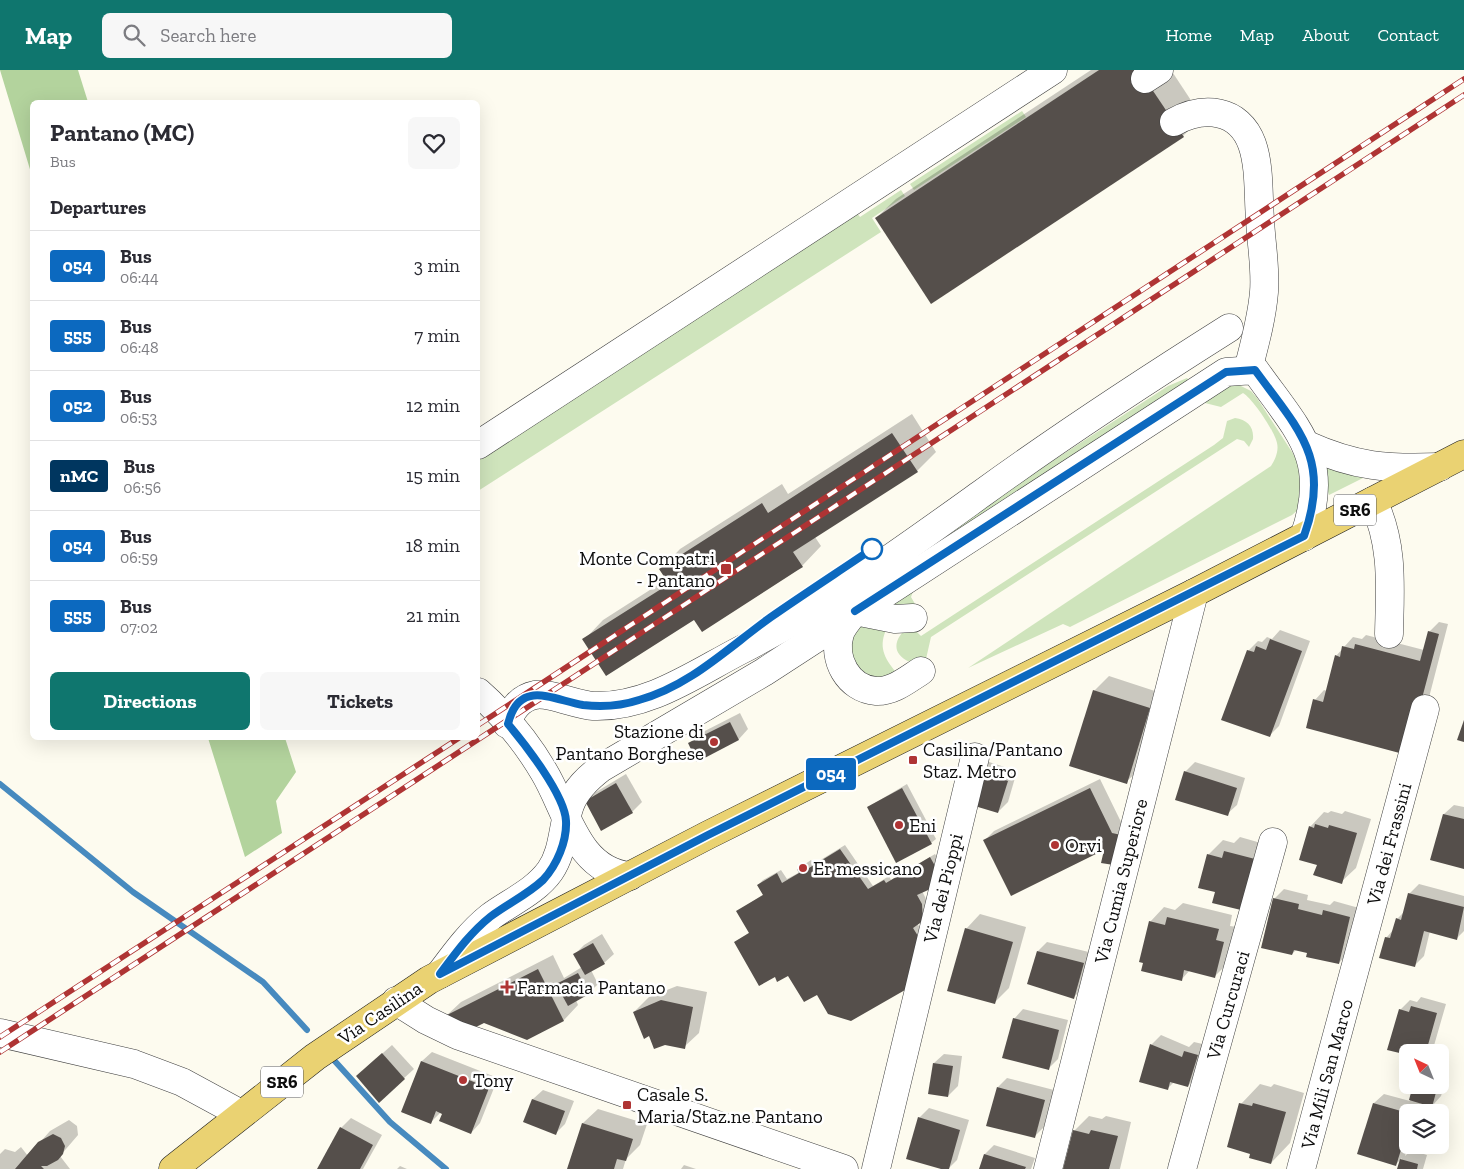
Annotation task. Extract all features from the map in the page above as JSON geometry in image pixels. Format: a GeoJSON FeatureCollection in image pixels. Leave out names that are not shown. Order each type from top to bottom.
{"type":"FeatureCollection","features":[{"type":"Feature","properties":{"kind":"main road","name":"Via Casilina"},"geometry":{"type":"LineString","coordinates":[[173,1169],[315,1057],[396,1001],[440,974],[630,876],[1194,593],[1464,454]]}},
{"type":"Feature","properties":{"kind":"street"},"geometry":{"type":"LineString","coordinates":[[480,445],[1053,70]]}},
{"type":"Feature","properties":{"kind":"street"},"geometry":{"type":"LineString","coordinates":[[1174,122],[1196,112],[1218,112],[1236,121],[1252,145],[1257,174],[1264,284],[1261,316],[1250,362]]}},
{"type":"Feature","properties":{"kind":"street"},"geometry":{"type":"LineString","coordinates":[[508,724],[515,706],[536,694],[544,694],[581,704],[617,705],[652,696],[699,672],[776,613],[917,521],[982,493],[1229,328]]}},
{"type":"Feature","properties":{"kind":"street"},"geometry":{"type":"LineString","coordinates":[[440,974],[458,950],[480,926],[529,892],[549,873],[562,844],[570,805],[578,789],[602,768],[764,672],[855,611],[1226,372],[1255,370],[1307,445],[1315,489],[1312,514],[1304,536]]}},
{"type":"Feature","properties":{"kind":"street"},"geometry":{"type":"LineString","coordinates":[[1307,445],[1336,457],[1377,468],[1440,467]]}},
{"type":"Feature","properties":{"kind":"street"},"geometry":{"type":"LineString","coordinates":[[1373,501],[1383,522],[1390,561],[1389,634]]}},
{"type":"Feature","properties":{"kind":"street","name":"Via Cumia Superiore"},"geometry":{"type":"LineString","coordinates":[[1048,1169],[1194,593]]}},
{"type":"Feature","properties":{"kind":"street"},"geometry":{"type":"LineString","coordinates":[[855,611],[895,619],[913,618]]}},
{"type":"Feature","properties":{"kind":"street"},"geometry":{"type":"LineString","coordinates":[[855,611],[844,625],[838,646],[843,670],[851,680],[863,688],[877,691],[894,688],[921,671]]}},
{"type":"Feature","properties":{"kind":"street"},"geometry":{"type":"LineString","coordinates":[[480,694],[508,724],[543,770],[566,820],[595,863],[616,875],[630,876]]}},
{"type":"Feature","properties":{"kind":"street","name":"Via dei Frassini"},"geometry":{"type":"LineString","coordinates":[[1353,978],[1425,709]]}},
{"type":"Feature","properties":{"kind":"street","name":"Via dei Pioppi"},"geometry":{"type":"LineString","coordinates":[[876,1169],[975,757]]}},
{"type":"Feature","properties":{"kind":"street","name":"Via Curcuraci"},"geometry":{"type":"LineString","coordinates":[[1182,1169],[1273,842]]}},
{"type":"Feature","properties":{"kind":"street","name":"Via Mili San Marco"},"geometry":{"type":"LineString","coordinates":[[1302,1169],[1353,978]]}},
{"type":"Feature","properties":{"kind":"street"},"geometry":{"type":"LineString","coordinates":[[396,1001],[432,1023],[457,1034],[844,1169]]}},
{"type":"Feature","properties":{"kind":"street"},"geometry":{"type":"LineString","coordinates":[[0,1033],[134,1064],[191,1086],[242,1114]]}},
{"type":"Feature","properties":{"kind":"green space"},"geometry":{"type":"Polygon","coordinates":[[[0,70],[78,70],[87,100],[30,100],[30,169],[0,70]]]}},
{"type":"Feature","properties":{"kind":"green space"},"geometry":{"type":"Polygon","coordinates":[[[1022,111],[1026,117],[914,190],[910,184],[1022,111]]]}},
{"type":"Feature","properties":{"kind":"green space"},"geometry":{"type":"Polygon","coordinates":[[[901,190],[905,196],[872,218],[881,232],[480,490],[480,450],[852,206],[860,217],[901,190]]]}},
{"type":"Feature","properties":{"kind":"green space"},"geometry":{"type":"Polygon","coordinates":[[[1187,378],[1189,381],[948,537],[945,531],[1168,386],[1187,378]]]}},
{"type":"Feature","properties":{"kind":"green space"},"geometry":{"type":"Polygon","coordinates":[[[1237,384],[1251,391],[1257,398],[1303,469],[1299,509],[1292,515],[1070,627],[1063,624],[968,668],[1271,466],[1277,452],[1275,438],[1263,416],[1247,396],[1243,393],[1221,407],[1201,402],[914,589],[911,597],[915,604],[904,608],[886,603],[1222,386],[1237,384]]]}},
{"type":"Feature","properties":{"kind":"green space"},"geometry":{"type":"Polygon","coordinates":[[[1235,418],[1243,420],[1251,427],[1253,439],[1249,447],[1244,441],[1237,439],[931,637],[926,659],[910,662],[899,654],[896,645],[901,635],[910,625],[921,636],[1214,445],[1223,438],[1227,421],[1235,418]]]}},
{"type":"Feature","properties":{"kind":"green space"},"geometry":{"type":"Polygon","coordinates":[[[1316,453],[1367,476],[1329,495],[1316,453]]]}},
{"type":"Feature","properties":{"kind":"green space"},"geometry":{"type":"Polygon","coordinates":[[[850,625],[887,628],[884,634],[883,646],[888,662],[896,672],[892,680],[857,675],[847,630],[850,625]]]}},
{"type":"Feature","properties":{"kind":"green space"},"geometry":{"type":"Polygon","coordinates":[[[209,740],[286,740],[296,772],[276,801],[282,833],[245,857],[209,740]]]}},
{"type":"Feature","properties":{"kind":"building"},"geometry":{"type":"Polygon","coordinates":[[[1099,70],[1139,70],[1184,137],[931,304],[875,218],[1099,70]]]}},
{"type":"Feature","properties":{"kind":"building"},"geometry":{"type":"Polygon","coordinates":[[[892,433],[918,472],[793,552],[803,567],[702,632],[694,620],[606,676],[582,639],[669,584],[659,569],[762,503],[768,513],[892,433]]]}},
{"type":"Feature","properties":{"kind":"building"},"geometry":{"type":"Polygon","coordinates":[[[1428,631],[1439,634],[1407,755],[1306,728],[1313,699],[1323,702],[1335,655],[1340,657],[1342,646],[1354,649],[1355,644],[1420,661],[1428,631]]]}},
{"type":"Feature","properties":{"kind":"building"},"geometry":{"type":"Polygon","coordinates":[[[1270,639],[1302,651],[1270,737],[1221,720],[1247,650],[1254,652],[1256,646],[1266,650],[1270,639]]]}},
{"type":"Feature","properties":{"kind":"building"},"geometry":{"type":"Polygon","coordinates":[[[1093,690],[1150,708],[1127,784],[1069,766],[1093,690]]]}},
{"type":"Feature","properties":{"kind":"building"},"geometry":{"type":"Polygon","coordinates":[[[1464,720],[1464,742],[1457,740],[1464,720]]]}},
{"type":"Feature","properties":{"kind":"building","name":"Stazione di Pantano Borghese"},"geometry":{"type":"Polygon","coordinates":[[[730,722],[739,740],[697,762],[688,743],[730,722]]]}},
{"type":"Feature","properties":{"kind":"building"},"geometry":{"type":"Polygon","coordinates":[[[978,771],[1008,781],[998,813],[968,804],[978,771]]]}},
{"type":"Feature","properties":{"kind":"building"},"geometry":{"type":"Polygon","coordinates":[[[1184,771],[1237,788],[1228,816],[1175,800],[1184,771]]]}},
{"type":"Feature","properties":{"kind":"building"},"geometry":{"type":"Polygon","coordinates":[[[616,783],[633,813],[601,831],[585,801],[616,783]]]}},
{"type":"Feature","properties":{"kind":"building","name":"Eni"},"geometry":{"type":"Polygon","coordinates":[[[902,788],[932,844],[896,863],[867,807],[902,788]]]}},
{"type":"Feature","properties":{"kind":"building","name":"Orvi"},"geometry":{"type":"Polygon","coordinates":[[[1090,788],[1112,833],[1126,836],[1120,866],[1101,863],[1104,850],[1011,896],[983,840],[1090,788]]]}},
{"type":"Feature","properties":{"kind":"building"},"geometry":{"type":"Polygon","coordinates":[[[1443,814],[1464,819],[1464,869],[1430,860],[1443,814]]]}},
{"type":"Feature","properties":{"kind":"building"},"geometry":{"type":"Polygon","coordinates":[[[1315,824],[1328,828],[1329,825],[1357,833],[1342,884],[1313,875],[1317,865],[1299,860],[1309,826],[1314,828],[1315,824]]]}},
{"type":"Feature","properties":{"kind":"building"},"geometry":{"type":"Polygon","coordinates":[[[840,849],[868,889],[884,880],[886,883],[930,857],[939,873],[935,887],[917,895],[922,904],[923,921],[913,928],[923,944],[912,986],[851,1021],[828,1014],[817,995],[804,1002],[788,976],[777,982],[775,977],[759,986],[734,942],[749,933],[736,911],[763,895],[757,885],[777,873],[782,883],[799,873],[797,869],[806,863],[809,868],[840,849]]]}},
{"type":"Feature","properties":{"kind":"building"},"geometry":{"type":"Polygon","coordinates":[[[1224,851],[1255,859],[1241,910],[1212,903],[1215,892],[1198,888],[1207,854],[1222,858],[1224,851]]]}},
{"type":"Feature","properties":{"kind":"building"},"geometry":{"type":"Polygon","coordinates":[[[1408,893],[1464,907],[1457,940],[1424,931],[1415,967],[1379,958],[1385,937],[1390,938],[1396,918],[1401,920],[1408,893]]]}},
{"type":"Feature","properties":{"kind":"building"},"geometry":{"type":"Polygon","coordinates":[[[1273,898],[1299,904],[1298,909],[1322,915],[1323,910],[1350,917],[1339,964],[1306,957],[1307,953],[1294,950],[1292,955],[1261,948],[1273,898]]]}},
{"type":"Feature","properties":{"kind":"building"},"geometry":{"type":"Polygon","coordinates":[[[1167,917],[1219,929],[1216,940],[1224,942],[1215,978],[1184,970],[1182,981],[1141,971],[1143,963],[1139,962],[1149,921],[1165,925],[1167,917]]]}},
{"type":"Feature","properties":{"kind":"building"},"geometry":{"type":"Polygon","coordinates":[[[965,928],[1013,942],[995,1004],[947,991],[965,928]]]}},
{"type":"Feature","properties":{"kind":"building"},"geometry":{"type":"Polygon","coordinates":[[[593,943],[605,964],[585,975],[573,954],[593,943]]]}},
{"type":"Feature","properties":{"kind":"building"},"geometry":{"type":"Polygon","coordinates":[[[1037,951],[1084,963],[1074,999],[1027,984],[1037,951]]]}},
{"type":"Feature","properties":{"kind":"building"},"geometry":{"type":"Polygon","coordinates":[[[538,969],[564,1021],[527,1040],[484,1023],[470,1030],[445,1016],[538,969]]]}},
{"type":"Feature","properties":{"kind":"building"},"geometry":{"type":"Polygon","coordinates":[[[578,973],[589,994],[568,1006],[556,984],[578,973]]]}},
{"type":"Feature","properties":{"kind":"building"},"geometry":{"type":"Polygon","coordinates":[[[661,1000],[693,1007],[685,1049],[665,1045],[654,1049],[649,1036],[644,1039],[633,1012],[661,1000]]]}},
{"type":"Feature","properties":{"kind":"building"},"geometry":{"type":"Polygon","coordinates":[[[1411,1006],[1437,1013],[1428,1044],[1399,1044],[1399,1053],[1387,1050],[1399,1009],[1409,1012],[1411,1006]]]}},
{"type":"Feature","properties":{"kind":"building"},"geometry":{"type":"Polygon","coordinates":[[[1013,1018],[1059,1030],[1049,1070],[1002,1058],[1013,1018]]]}},
{"type":"Feature","properties":{"kind":"building"},"geometry":{"type":"Polygon","coordinates":[[[1150,1044],[1182,1057],[1184,1051],[1198,1055],[1188,1087],[1170,1082],[1168,1090],[1139,1082],[1150,1044]]]}},
{"type":"Feature","properties":{"kind":"building"},"geometry":{"type":"Polygon","coordinates":[[[382,1053],[405,1079],[379,1103],[356,1076],[382,1053]]]}},
{"type":"Feature","properties":{"kind":"building"},"geometry":{"type":"Polygon","coordinates":[[[421,1061],[489,1088],[471,1134],[439,1121],[442,1114],[436,1111],[431,1124],[401,1112],[421,1061]]]}},
{"type":"Feature","properties":{"kind":"building"},"geometry":{"type":"Polygon","coordinates":[[[933,1063],[953,1066],[948,1097],[928,1094],[933,1063]]]}},
{"type":"Feature","properties":{"kind":"building"},"geometry":{"type":"Polygon","coordinates":[[[997,1087],[1045,1100],[1035,1138],[986,1126],[997,1087]]]}},
{"type":"Feature","properties":{"kind":"building"},"geometry":{"type":"Polygon","coordinates":[[[1411,1094],[1436,1094],[1433,1104],[1422,1104],[1409,1100],[1411,1094]]]}},
{"type":"Feature","properties":{"kind":"building"},"geometry":{"type":"Polygon","coordinates":[[[532,1099],[565,1111],[556,1135],[523,1122],[532,1099]]]}},
{"type":"Feature","properties":{"kind":"building"},"geometry":{"type":"Polygon","coordinates":[[[1239,1103],[1252,1106],[1253,1103],[1286,1112],[1271,1164],[1249,1158],[1250,1154],[1227,1147],[1239,1103]]]}},
{"type":"Feature","properties":{"kind":"building"},"geometry":{"type":"Polygon","coordinates":[[[1373,1103],[1399,1110],[1400,1154],[1396,1166],[1357,1154],[1373,1103]]]}},
{"type":"Feature","properties":{"kind":"building"},"geometry":{"type":"Polygon","coordinates":[[[918,1117],[960,1130],[949,1169],[941,1169],[906,1159],[918,1117]]]}},
{"type":"Feature","properties":{"kind":"building"},"geometry":{"type":"Polygon","coordinates":[[[582,1123],[633,1139],[626,1161],[617,1159],[614,1169],[567,1169],[582,1123]]]}},
{"type":"Feature","properties":{"kind":"building"},"geometry":{"type":"Polygon","coordinates":[[[340,1127],[373,1145],[360,1169],[317,1169],[340,1127]]]}},
{"type":"Feature","properties":{"kind":"building"},"geometry":{"type":"Polygon","coordinates":[[[1073,1130],[1089,1134],[1091,1130],[1118,1136],[1109,1169],[1063,1169],[1073,1130]]]}},
{"type":"Feature","properties":{"kind":"building"},"geometry":{"type":"Polygon","coordinates":[[[53,1134],[61,1138],[65,1146],[63,1154],[58,1160],[47,1166],[41,1166],[44,1169],[15,1169],[38,1142],[53,1134]]]}},
{"type":"Feature","properties":{"kind":"building"},"geometry":{"type":"Polygon","coordinates":[[[984,1154],[1026,1167],[1025,1169],[979,1169],[984,1154]]]}},
{"type":"Feature","properties":{"kind":"building"},"geometry":{"type":"Polygon","coordinates":[[[1400,1159],[1418,1164],[1417,1169],[1397,1169],[1400,1159]]]}},
{"type":"Feature","properties":{"kind":"waterway"},"geometry":{"type":"LineString","coordinates":[[0,784],[133,892],[263,982],[307,1030]]}},
{"type":"Feature","properties":{"kind":"waterway"},"geometry":{"type":"LineString","coordinates":[[332,1058],[390,1122],[446,1169]]}},
{"type":"Feature","properties":{"kind":"railway"},"geometry":{"type":"LineString","coordinates":[[480,724],[1464,79]]}},
{"type":"Feature","properties":{"kind":"railway"},"geometry":{"type":"LineString","coordinates":[[480,738],[1464,95]]}},
{"type":"Feature","properties":{"kind":"railway"},"geometry":{"type":"LineString","coordinates":[[0,1037],[456,740]]}},
{"type":"Feature","properties":{"kind":"railway"},"geometry":{"type":"LineString","coordinates":[[0,1052],[477,740]]}},
{"type":"Feature","properties":{"kind":"bus line","name":"054"},"geometry":{"type":"LineString","coordinates":[[855,611],[1226,372],[1244,369],[1255,370],[1307,445],[1314,472],[1315,501],[1304,536],[1194,593],[708,835],[440,974],[465,941],[480,926],[529,892],[549,873],[557,860],[562,844],[566,820],[553,786],[536,759],[508,724],[515,706],[536,694],[544,694],[566,701],[594,706],[617,705],[640,700],[666,690],[699,672],[769,618],[872,549]]}},
{"type":"Feature","properties":{"kind":"place","name":"Monte Compatri - Pantano"},"geometry":{"type":"Point","coordinates":[726,569]}},
{"type":"Feature","properties":{"kind":"place","name":"Stazione di Pantano Borghese"},"geometry":{"type":"Point","coordinates":[714,742]}},
{"type":"Feature","properties":{"kind":"place","name":"Casilina/Pantano Staz. Metro"},"geometry":{"type":"Point","coordinates":[913,760]}},
{"type":"Feature","properties":{"kind":"place","name":"Eni"},"geometry":{"type":"Point","coordinates":[899,825]}},
{"type":"Feature","properties":{"kind":"place","name":"Orvi"},"geometry":{"type":"Point","coordinates":[1055,845]}},
{"type":"Feature","properties":{"kind":"place","name":"Er messicano"},"geometry":{"type":"Point","coordinates":[803,868]}},
{"type":"Feature","properties":{"kind":"place","name":"Farmacia Pantano"},"geometry":{"type":"Point","coordinates":[507,987]}},
{"type":"Feature","properties":{"kind":"place","name":"Tony"},"geometry":{"type":"Point","coordinates":[463,1080]}},
{"type":"Feature","properties":{"kind":"place","name":"Casale S. Maria/Staz.ne Pantano"},"geometry":{"type":"Point","coordinates":[627,1105]}}]}
